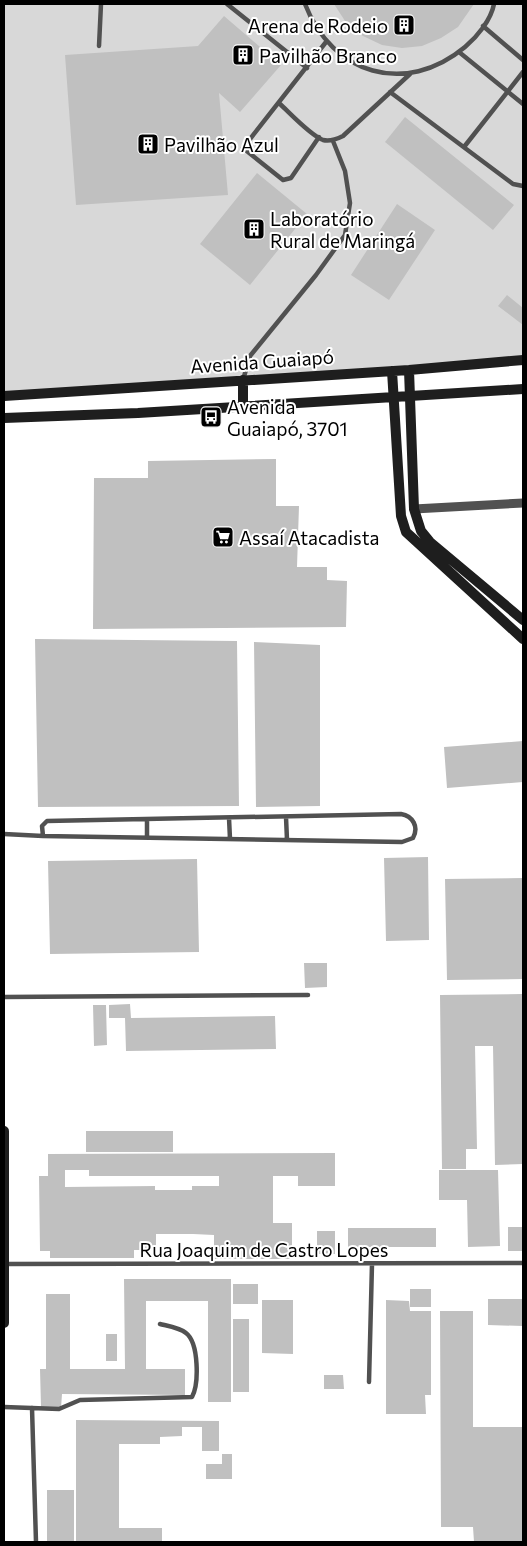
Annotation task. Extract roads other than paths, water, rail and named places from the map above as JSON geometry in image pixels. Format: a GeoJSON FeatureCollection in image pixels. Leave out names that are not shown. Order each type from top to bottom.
{"type":"FeatureCollection","features":[{"type":"Feature","properties":{"kind":"main road","name":"Avenida Guaiapó"},"geometry":{"type":"LineString","coordinates":[[4,396],[409,370],[523,360]]}},
{"type":"Feature","properties":{"kind":"main road"},"geometry":{"type":"LineString","coordinates":[[409,370],[414,509],[422,531],[430,542],[522,618]]}},
{"type":"Feature","properties":{"kind":"main road"},"geometry":{"type":"LineString","coordinates":[[392,371],[392,396],[401,516],[406,532],[523,639]]}},
{"type":"Feature","properties":{"kind":"main road"},"geometry":{"type":"LineString","coordinates":[[243,380],[243,407]]}},
{"type":"Feature","properties":{"kind":"main road"},"geometry":{"type":"LineString","coordinates":[[4,418],[243,407],[523,389]]}},
{"type":"Feature","properties":{"kind":"main road"},"geometry":{"type":"LineString","coordinates":[[4,1131],[4,1323]]}},
{"type":"Feature","properties":{"kind":"street"},"geometry":{"type":"LineString","coordinates":[[414,509],[523,503]]}},
{"type":"Feature","properties":{"kind":"lane"},"geometry":{"type":"LineString","coordinates":[[99,46],[101,4]]}},
{"type":"Feature","properties":{"kind":"lane"},"geometry":{"type":"LineString","coordinates":[[227,4],[307,68]]}},
{"type":"Feature","properties":{"kind":"lane"},"geometry":{"type":"LineString","coordinates":[[305,4],[317,30],[326,42],[351,62],[363,68],[381,73],[410,74],[435,65],[459,52],[483,26],[494,4]]}},
{"type":"Feature","properties":{"kind":"lane"},"geometry":{"type":"LineString","coordinates":[[483,26],[523,60]]}},
{"type":"Feature","properties":{"kind":"lane"},"geometry":{"type":"LineString","coordinates":[[319,137],[287,180],[283,180],[245,151],[244,145],[326,42]]}},
{"type":"Feature","properties":{"kind":"lane"},"geometry":{"type":"LineString","coordinates":[[459,52],[523,104]]}},
{"type":"Feature","properties":{"kind":"lane"},"geometry":{"type":"LineString","coordinates":[[464,147],[523,72]]}},
{"type":"Feature","properties":{"kind":"lane"},"geometry":{"type":"LineString","coordinates":[[279,103],[319,137],[333,141],[343,136],[410,74]]}},
{"type":"Feature","properties":{"kind":"lane"},"geometry":{"type":"LineString","coordinates":[[390,92],[514,184],[523,186]]}},
{"type":"Feature","properties":{"kind":"lane"},"geometry":{"type":"LineString","coordinates":[[243,380],[250,356],[346,235],[350,203],[345,171],[333,141]]}},
{"type":"Feature","properties":{"kind":"lane"},"geometry":{"type":"LineString","coordinates":[[4,834],[43,836],[402,842],[413,838],[416,833],[415,823],[407,815],[46,821],[42,826],[43,836]]}},
{"type":"Feature","properties":{"kind":"lane"},"geometry":{"type":"LineString","coordinates":[[286,816],[287,840]]}},
{"type":"Feature","properties":{"kind":"lane"},"geometry":{"type":"LineString","coordinates":[[229,818],[230,839]]}},
{"type":"Feature","properties":{"kind":"lane"},"geometry":{"type":"LineString","coordinates":[[146,820],[147,837]]}},
{"type":"Feature","properties":{"kind":"lane"},"geometry":{"type":"LineString","coordinates":[[4,997],[308,995]]}},
{"type":"Feature","properties":{"kind":"lane","name":"Rua Joaquim de Castro Lopes"},"geometry":{"type":"LineString","coordinates":[[4,1264],[523,1263]]}},
{"type":"Feature","properties":{"kind":"lane"},"geometry":{"type":"LineString","coordinates":[[369,1382],[372,1264]]}},
{"type":"Feature","properties":{"kind":"lane"},"geometry":{"type":"LineString","coordinates":[[4,1407],[59,1409],[80,1400],[192,1397],[196,1390],[195,1346],[186,1332],[160,1324]]}},
{"type":"Feature","properties":{"kind":"lane"},"geometry":{"type":"LineString","coordinates":[[32,1408],[36,1542]]}},
{"type":"Feature","properties":{"kind":"place","name":"Arena de Rodeio"},"geometry":{"type":"Point","coordinates":[404,25]}},
{"type":"Feature","properties":{"kind":"place","name":"Pavilhão Branco"},"geometry":{"type":"Point","coordinates":[243,55]}},
{"type":"Feature","properties":{"kind":"place","name":"Pavilhão Azul"},"geometry":{"type":"Point","coordinates":[148,144]}},
{"type":"Feature","properties":{"kind":"place","name":"Laboratório Rural de Maringá"},"geometry":{"type":"Point","coordinates":[254,229]}},
{"type":"Feature","properties":{"kind":"place","name":"Avenida Guaiapó, 3701"},"geometry":{"type":"Point","coordinates":[211,417]}},
{"type":"Feature","properties":{"kind":"place","name":"Assaí Atacadista"},"geometry":{"type":"Point","coordinates":[223,537]}}]}
